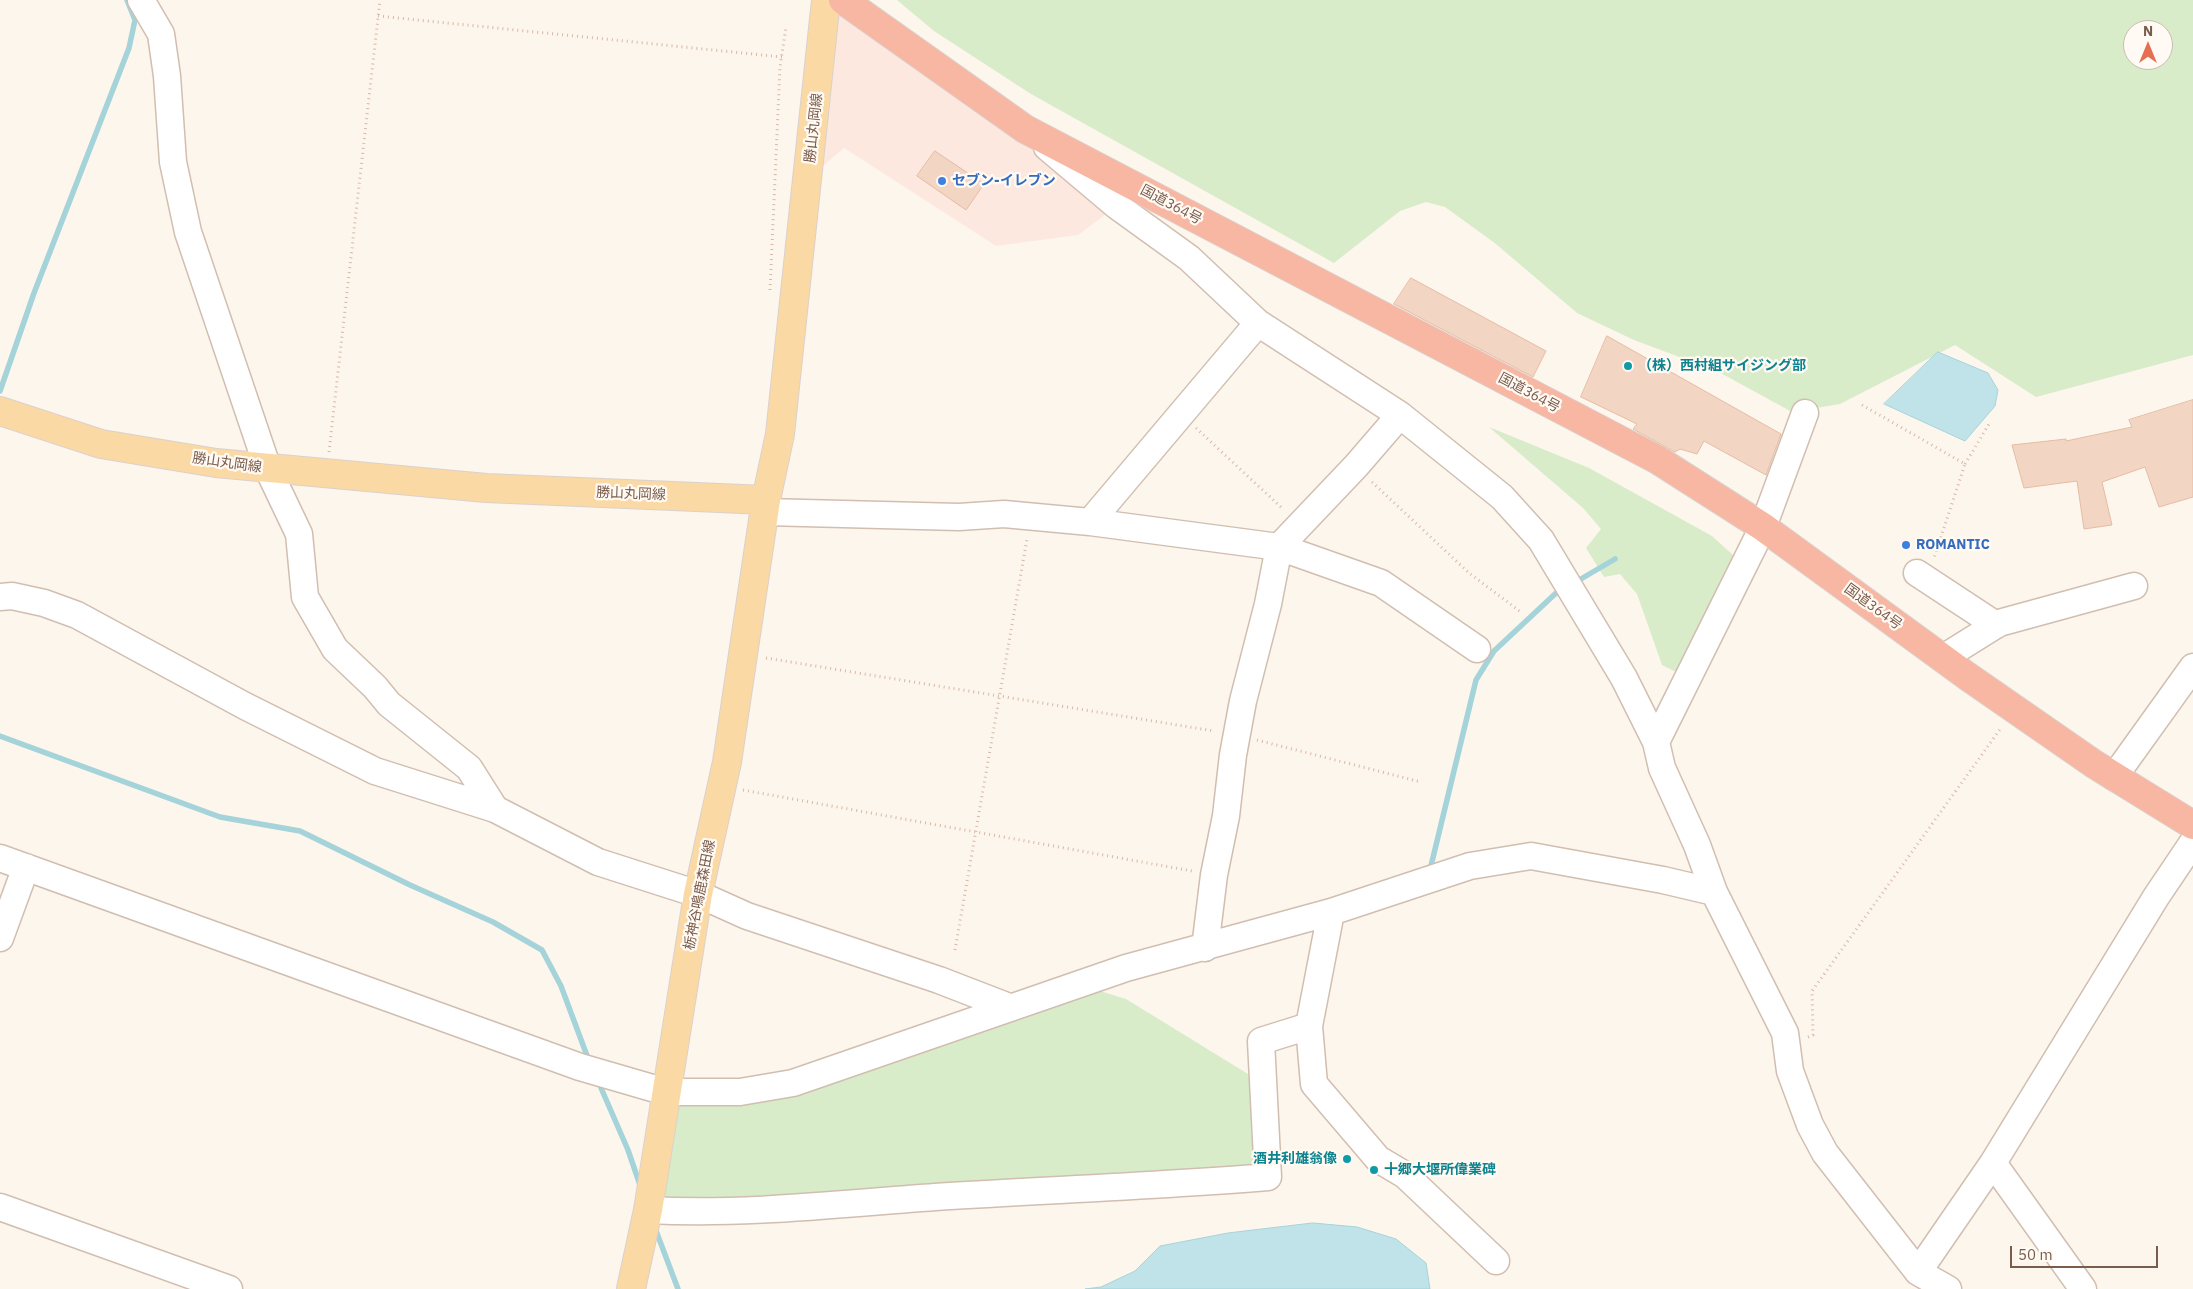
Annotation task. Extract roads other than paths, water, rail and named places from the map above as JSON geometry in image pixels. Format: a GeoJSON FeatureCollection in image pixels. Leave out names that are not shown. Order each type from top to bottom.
{"type":"FeatureCollection","features":[{"type":"Feature","properties":{"kind":"highway","name":"国道364号"},"geometry":{"type":"LineString","coordinates":[[843,0],[1025,129],[1658,460],[1763,527],[1943,658],[2114,777],[2193,825]]}},
{"type":"Feature","properties":{"kind":"main road","name":"勝山丸岡線"},"geometry":{"type":"LineString","coordinates":[[0,411],[101,444],[216,463],[326,475],[486,488],[766,506],[780,434],[826,0]]}},
{"type":"Feature","properties":{"kind":"main road","name":"栃神谷鳴鹿森田線"},"geometry":{"type":"LineString","coordinates":[[631,1289],[648,1210],[698,894],[722,787],[766,506]]}},
{"type":"Feature","properties":{"kind":"street"},"geometry":{"type":"LineString","coordinates":[[141,0],[161,34],[167,76],[173,162],[188,232],[268,469],[299,534],[305,597],[335,649],[375,687],[389,704],[470,768],[495,809]]}},
{"type":"Feature","properties":{"kind":"street"},"geometry":{"type":"LineString","coordinates":[[1025,129],[1118,206],[1189,258],[1258,322],[1400,415],[1502,497],[1541,540],[1624,678],[1656,742],[1662,768],[1697,845],[1714,892],[1785,1033],[1794,1080],[1810,1125],[1825,1153],[1918,1272],[1948,1289]]}},
{"type":"Feature","properties":{"kind":"street"},"geometry":{"type":"LineString","coordinates":[[1090,522],[1258,322]]}},
{"type":"Feature","properties":{"kind":"street"},"geometry":{"type":"LineString","coordinates":[[1656,742],[1763,527],[1805,413]]}},
{"type":"Feature","properties":{"kind":"street"},"geometry":{"type":"LineString","coordinates":[[1205,948],[1214,875],[1226,816],[1237,735],[1279,547],[1356,466],[1400,415]]}},
{"type":"Feature","properties":{"kind":"street"},"geometry":{"type":"LineString","coordinates":[[766,506],[1031,516],[1279,547],[1381,583],[1477,649]]}},
{"type":"Feature","properties":{"kind":"street"},"geometry":{"type":"LineString","coordinates":[[1922,576],[1996,625]]}},
{"type":"Feature","properties":{"kind":"street"},"geometry":{"type":"LineString","coordinates":[[1943,658],[1996,625],[2134,586]]}},
{"type":"Feature","properties":{"kind":"street"},"geometry":{"type":"LineString","coordinates":[[0,597],[12,596],[44,603],[77,615],[245,706],[375,771],[495,809],[598,862],[698,894],[747,916],[939,980],[1009,1007]]}},
{"type":"Feature","properties":{"kind":"street"},"geometry":{"type":"LineString","coordinates":[[2114,777],[2193,667]]}},
{"type":"Feature","properties":{"kind":"street"},"geometry":{"type":"LineString","coordinates":[[1918,1272],[1993,1163],[2156,897],[2193,842]]}},
{"type":"Feature","properties":{"kind":"street"},"geometry":{"type":"LineString","coordinates":[[0,858],[580,1067],[666,1092],[740,1092],[793,1083],[1126,968],[1205,948],[1331,912],[1470,866],[1531,856],[1662,880],[1714,892]]}},
{"type":"Feature","properties":{"kind":"street"},"geometry":{"type":"LineString","coordinates":[[0,938],[26,868]]}},
{"type":"Feature","properties":{"kind":"street"},"geometry":{"type":"LineString","coordinates":[[1331,912],[1309,1026],[1314,1084],[1378,1159],[1405,1175],[1496,1260]]}},
{"type":"Feature","properties":{"kind":"street"},"geometry":{"type":"LineString","coordinates":[[648,1210],[805,1208],[1268,1177],[1261,1041],[1309,1026]]}},
{"type":"Feature","properties":{"kind":"street"},"geometry":{"type":"LineString","coordinates":[[1993,1163],[2083,1289]]}},
{"type":"Feature","properties":{"kind":"street"},"geometry":{"type":"LineString","coordinates":[[0,1207],[229,1289]]}},
{"type":"Feature","properties":{"kind":"water"},"geometry":{"type":"Polygon","coordinates":[[[1938,352],[1988,373],[1998,390],[1995,406],[1965,441],[1884,404],[1938,352]]]}},
{"type":"Feature","properties":{"kind":"water"},"geometry":{"type":"Polygon","coordinates":[[[1313,1223],[1357,1227],[1396,1239],[1426,1263],[1430,1289],[1085,1289],[1101,1287],[1135,1271],[1160,1246],[1228,1233],[1313,1223]]]}},
{"type":"Feature","properties":{"kind":"waterway"},"geometry":{"type":"LineString","coordinates":[[0,391],[34,293],[129,48],[135,20],[127,0]]}},
{"type":"Feature","properties":{"kind":"waterway"},"geometry":{"type":"LineString","coordinates":[[1574,583],[1615,559]]}},
{"type":"Feature","properties":{"kind":"waterway"},"geometry":{"type":"LineString","coordinates":[[1430,870],[1476,680],[1494,651],[1555,594],[1564,589]]}},
{"type":"Feature","properties":{"kind":"waterway"},"geometry":{"type":"LineString","coordinates":[[0,736],[220,817],[300,831],[410,885],[493,922],[542,950],[561,986],[589,1061]]}},
{"type":"Feature","properties":{"kind":"waterway"},"geometry":{"type":"LineString","coordinates":[[598,1081],[628,1150],[641,1188]]}},
{"type":"Feature","properties":{"kind":"waterway"},"geometry":{"type":"LineString","coordinates":[[655,1228],[678,1289]]}},
{"type":"Feature","properties":{"kind":"place","name":"セブン-イレブン"},"geometry":{"type":"Point","coordinates":[942,181]}},
{"type":"Feature","properties":{"kind":"place","name":"（株）西村組サイジング部"},"geometry":{"type":"Point","coordinates":[1628,366]}},
{"type":"Feature","properties":{"kind":"place","name":"ROMANTIC"},"geometry":{"type":"Point","coordinates":[1906,545]}},
{"type":"Feature","properties":{"kind":"place","name":"酒井利雄翁像"},"geometry":{"type":"Point","coordinates":[1347,1159]}},
{"type":"Feature","properties":{"kind":"place","name":"十郷大堰所偉業碑"},"geometry":{"type":"Point","coordinates":[1374,1170]}}]}
